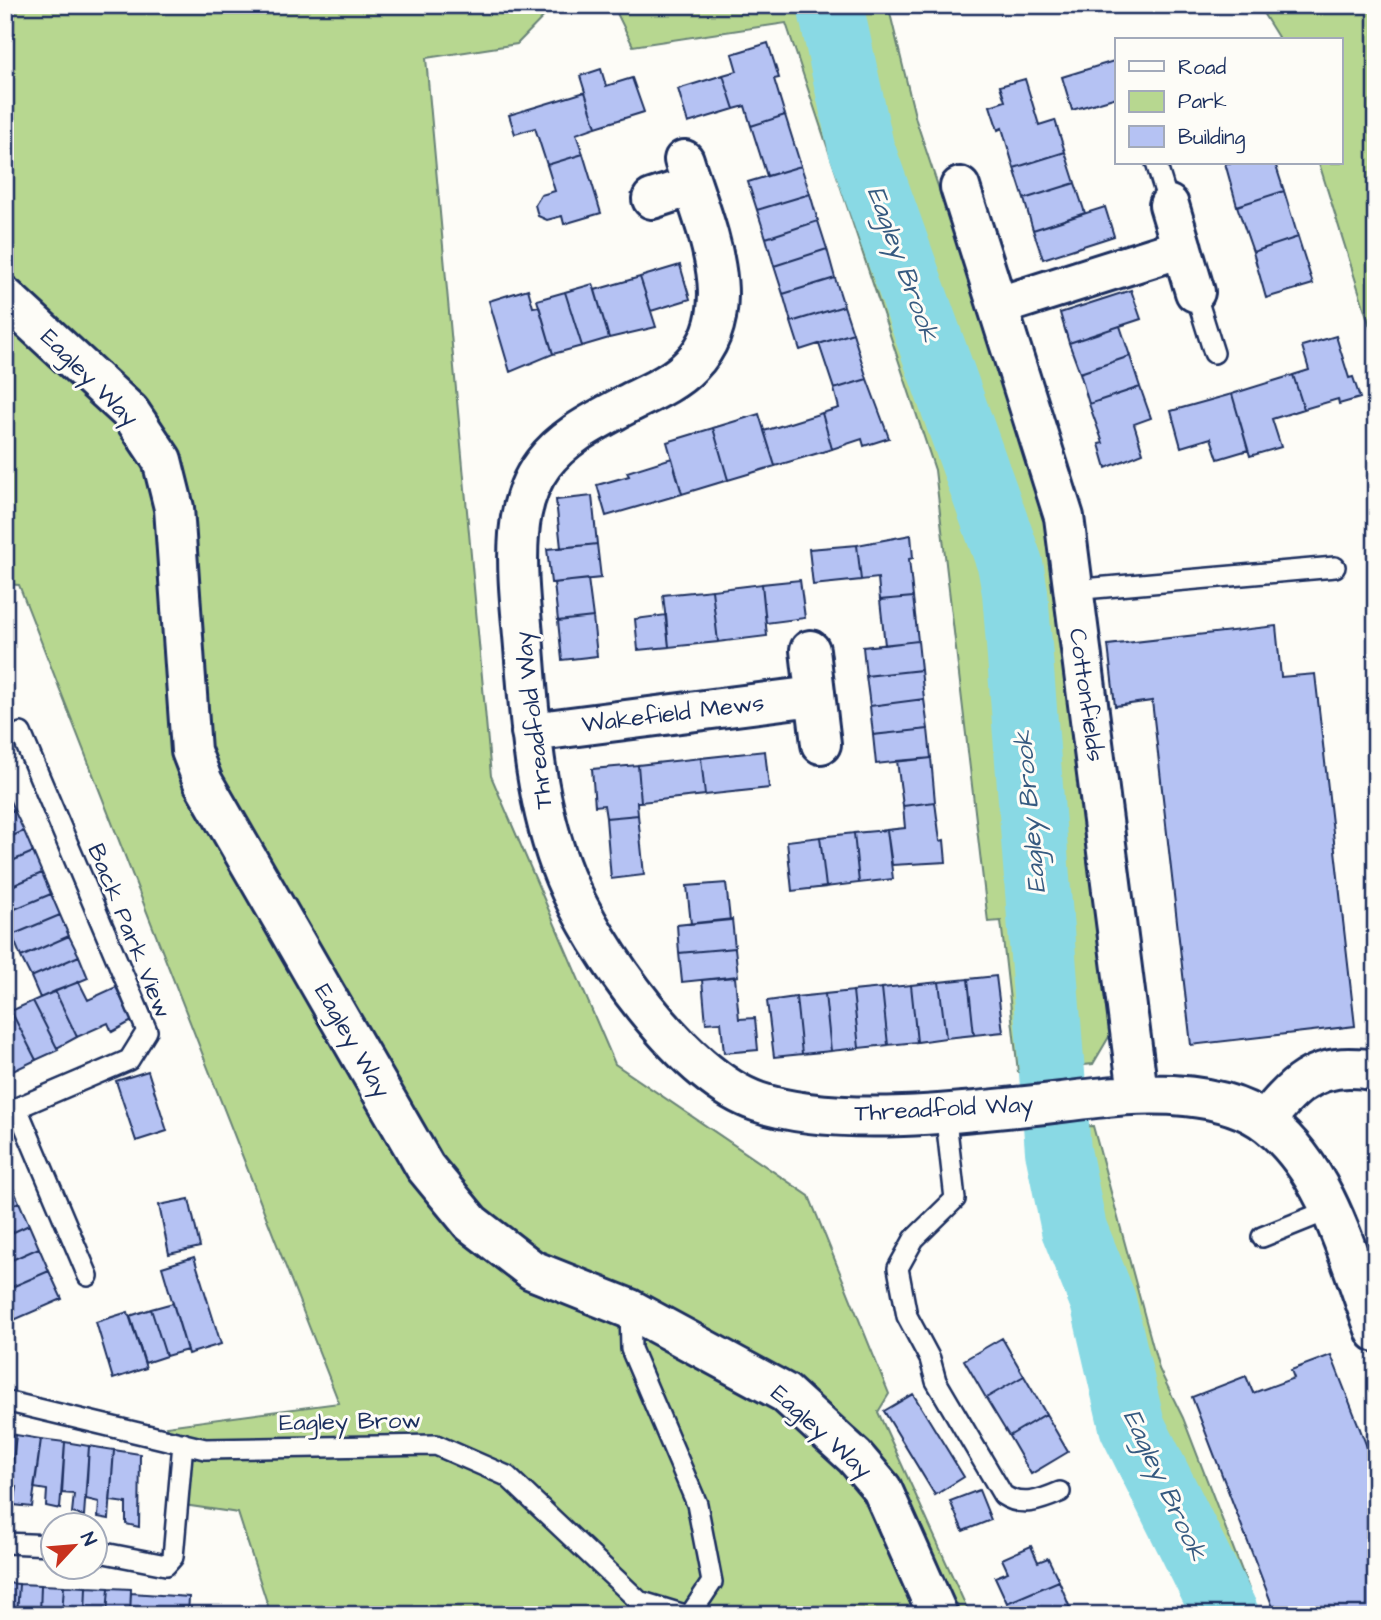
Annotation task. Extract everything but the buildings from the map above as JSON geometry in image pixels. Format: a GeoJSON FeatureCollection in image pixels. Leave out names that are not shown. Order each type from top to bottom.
{"type":"FeatureCollection","features":[{"type":"Feature","properties":{"kind":"street","name":"Threadfold Way"},"geometry":{"type":"LineString","coordinates":[[652,199],[688,173],[714,255],[718,291],[716,315],[708,342],[693,364],[676,379],[580,429],[559,445],[528,488],[519,534],[531,732],[542,811],[565,877],[588,925],[654,1017],[706,1073],[759,1103],[817,1113],[873,1116],[1000,1108],[1123,1095],[1182,1095],[1217,1103],[1265,1121],[1294,1149],[1318,1185],[1376,1332]]}},
{"type":"Feature","properties":{"kind":"street","name":"Cottonfields"},"geometry":{"type":"LineString","coordinates":[[960,187],[1064,517],[1123,1095]]}},
{"type":"Feature","properties":{"kind":"street"},"geometry":{"type":"LineString","coordinates":[[1170,205],[1195,292]]}},
{"type":"Feature","properties":{"kind":"street"},"geometry":{"type":"LineString","coordinates":[[999,306],[1182,248]]}},
{"type":"Feature","properties":{"kind":"street","name":"Eagley Way"},"geometry":{"type":"LineString","coordinates":[[5,297],[130,412],[162,460],[174,508],[191,751],[209,794],[425,1167],[471,1223],[532,1270],[630,1309],[785,1393],[855,1457],[882,1489],[938,1615]]}},
{"type":"Feature","properties":{"kind":"street"},"geometry":{"type":"LineString","coordinates":[[810,650],[821,744]]}},
{"type":"Feature","properties":{"kind":"street","name":"Wakefield Mews"},"geometry":{"type":"LineString","coordinates":[[531,732],[814,696]]}},
{"type":"Feature","properties":{"kind":"street"},"geometry":{"type":"LineString","coordinates":[[1265,1121],[1298,1084],[1314,1074],[1335,1068],[1369,1069],[1376,1072]]}},
{"type":"Feature","properties":{"kind":"lane"},"geometry":{"type":"LineString","coordinates":[[1156,164],[1170,205]]}},
{"type":"Feature","properties":{"kind":"lane"},"geometry":{"type":"LineString","coordinates":[[1195,292],[1213,353]]}},
{"type":"Feature","properties":{"kind":"lane"},"geometry":{"type":"LineString","coordinates":[[1072,590],[1335,567]]}},
{"type":"Feature","properties":{"kind":"lane","name":"Back Park View"},"geometry":{"type":"LineString","coordinates":[[11,1110],[129,1060],[147,1031],[21,733]]}},
{"type":"Feature","properties":{"kind":"lane"},"geometry":{"type":"LineString","coordinates":[[11,1110],[88,1276]]}},
{"type":"Feature","properties":{"kind":"lane"},"geometry":{"type":"LineString","coordinates":[[945,1111],[955,1199],[914,1239],[898,1268],[907,1316],[930,1359],[936,1381],[1003,1495],[1011,1501],[1034,1502],[1060,1492]]}},
{"type":"Feature","properties":{"kind":"lane"},"geometry":{"type":"LineString","coordinates":[[1262,1237],[1329,1210]]}},
{"type":"Feature","properties":{"kind":"lane","name":"Eagley Brow"},"geometry":{"type":"LineString","coordinates":[[5,1401],[205,1449],[436,1445],[507,1476],[639,1601],[688,1615],[712,1582],[697,1504],[631,1349],[630,1309]]}},
{"type":"Feature","properties":{"kind":"lane"},"geometry":{"type":"LineString","coordinates":[[108,1554],[166,1565],[173,1557],[183,1443]]}},
{"type":"Feature","properties":{"kind":"lane"},"geometry":{"type":"LineString","coordinates":[[5,1543],[38,1544]]}},
{"type":"Feature","properties":{"kind":"green space"},"geometry":{"type":"Polygon","coordinates":[[[5,5],[555,5],[517,44],[426,58],[491,776],[615,1064],[809,1196],[889,1394],[878,1412],[970,1615],[271,1615],[238,1513],[184,1505],[166,1426],[339,1403],[19,585],[5,584],[5,5]]]}},
{"type":"Feature","properties":{"kind":"green space"},"geometry":{"type":"Polygon","coordinates":[[[613,5],[888,5],[916,120],[1049,520],[1113,1030],[1093,1064],[1018,1072],[1001,921],[988,922],[935,470],[786,23],[633,46],[613,5]]]}},
{"type":"Feature","properties":{"kind":"green space"},"geometry":{"type":"Polygon","coordinates":[[[1258,5],[1376,5],[1376,346],[1319,164],[1342,164],[1342,38],[1278,37],[1258,5]]]}},
{"type":"Feature","properties":{"kind":"green space"},"geometry":{"type":"Polygon","coordinates":[[[1093,1126],[1159,1369],[1183,1418],[1259,1615],[1200,1615],[1177,1549],[1135,1492],[1135,1463],[1101,1390],[1105,1367],[1030,1129],[1093,1126]]]}},
{"type":"Feature","properties":{"kind":"waterway","name":"Eagley Brook"},"geometry":{"type":"LineString","coordinates":[[830,5],[861,147],[1010,564],[1015,592],[1058,1151],[1074,1229],[1103,1301],[1132,1426],[1226,1615]]}}]}
